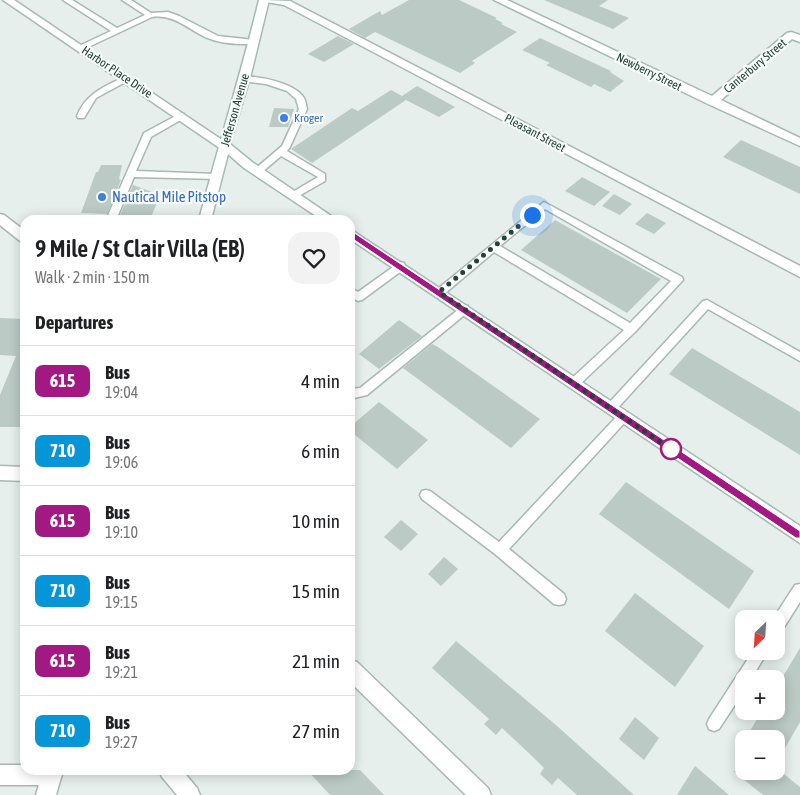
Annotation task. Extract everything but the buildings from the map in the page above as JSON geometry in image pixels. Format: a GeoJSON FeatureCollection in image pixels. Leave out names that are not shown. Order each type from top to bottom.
{"type":"FeatureCollection","features":[{"type":"Feature","properties":{"kind":"street","name":"Harbor Place Drive"},"geometry":{"type":"LineString","coordinates":[[8,0],[225,146]]}},
{"type":"Feature","properties":{"kind":"street","name":"Jefferson Avenue"},"geometry":{"type":"LineString","coordinates":[[206,215],[264,0]]}},
{"type":"Feature","properties":{"kind":"street","name":"Pleasant Street"},"geometry":{"type":"LineString","coordinates":[[269,0],[286,3],[800,272]]}},
{"type":"Feature","properties":{"kind":"street","name":"Newberry Street"},"geometry":{"type":"LineString","coordinates":[[499,0],[800,142]]}},
{"type":"Feature","properties":{"kind":"street","name":"Canterbury Street"},"geometry":{"type":"LineString","coordinates":[[712,102],[791,35],[800,39]]}},
{"type":"Feature","properties":{"kind":"street"},"geometry":{"type":"LineString","coordinates":[[225,146],[258,171],[323,215]]}},
{"type":"Feature","properties":{"kind":"street"},"geometry":{"type":"LineString","coordinates":[[0,218],[20,234]]}},
{"type":"Feature","properties":{"kind":"street"},"geometry":{"type":"LineString","coordinates":[[355,236],[800,535]]}},
{"type":"Feature","properties":{"kind":"street"},"geometry":{"type":"LineString","coordinates":[[0,473],[20,474]]}},
{"type":"Feature","properties":{"kind":"street"},"geometry":{"type":"LineString","coordinates":[[355,674],[481,795]]}},
{"type":"Feature","properties":{"kind":"street"},"geometry":{"type":"LineString","coordinates":[[0,775],[20,774]]}},
{"type":"Feature","properties":{"kind":"street"},"geometry":{"type":"LineString","coordinates":[[46,795],[51,775]]}},
{"type":"Feature","properties":{"kind":"street"},"geometry":{"type":"LineString","coordinates":[[173,775],[190,795]]}},
{"type":"Feature","properties":{"kind":"lane"},"geometry":{"type":"LineString","coordinates":[[67,0],[116,31]]}},
{"type":"Feature","properties":{"kind":"lane"},"geometry":{"type":"LineString","coordinates":[[126,0],[150,15]]}},
{"type":"Feature","properties":{"kind":"lane"},"geometry":{"type":"LineString","coordinates":[[82,48],[150,15],[159,13],[173,15],[215,38],[228,41],[254,42]]}},
{"type":"Feature","properties":{"kind":"lane"},"geometry":{"type":"LineString","coordinates":[[81,116],[84,105],[90,97],[127,79]]}},
{"type":"Feature","properties":{"kind":"lane"},"geometry":{"type":"LineString","coordinates":[[244,79],[280,85],[290,90],[300,98],[303,109],[291,139],[282,152],[258,171]]}},
{"type":"Feature","properties":{"kind":"lane"},"geometry":{"type":"LineString","coordinates":[[114,215],[147,135],[181,116]]}},
{"type":"Feature","properties":{"kind":"lane"},"geometry":{"type":"LineString","coordinates":[[282,152],[322,176],[322,179],[317,183],[294,196]]}},
{"type":"Feature","properties":{"kind":"lane"},"geometry":{"type":"LineString","coordinates":[[130,174],[216,178]]}},
{"type":"Feature","properties":{"kind":"lane"},"geometry":{"type":"LineString","coordinates":[[439,292],[544,205],[678,280],[631,329],[574,383]]}},
{"type":"Feature","properties":{"kind":"lane"},"geometry":{"type":"LineString","coordinates":[[494,247],[631,329]]}},
{"type":"Feature","properties":{"kind":"lane"},"geometry":{"type":"LineString","coordinates":[[355,295],[358,297],[400,266]]}},
{"type":"Feature","properties":{"kind":"lane"},"geometry":{"type":"LineString","coordinates":[[500,550],[707,304],[800,357]]}},
{"type":"Feature","properties":{"kind":"lane"},"geometry":{"type":"LineString","coordinates":[[355,393],[362,392],[464,309]]}},
{"type":"Feature","properties":{"kind":"lane"},"geometry":{"type":"LineString","coordinates":[[426,495],[500,550],[559,599]]}},
{"type":"Feature","properties":{"kind":"lane"},"geometry":{"type":"LineString","coordinates":[[785,613],[800,590]]}},
{"type":"Feature","properties":{"kind":"lane"},"geometry":{"type":"LineString","coordinates":[[714,724],[755,660]]}},
{"type":"Feature","properties":{"kind":"bus line","name":"615"},"geometry":{"type":"LineString","coordinates":[[355,236],[800,535]]}},
{"type":"Feature","properties":{"kind":"place","name":"Kroger"},"geometry":{"type":"Point","coordinates":[284,118]}},
{"type":"Feature","properties":{"kind":"place","name":"Nautical Mile Pitstop"},"geometry":{"type":"Point","coordinates":[102,197]}},
{"type":"Feature","properties":{"kind":"route"},"geometry":{"type":"LineString","coordinates":[[532,215],[439,292],[671,449]]}}]}
